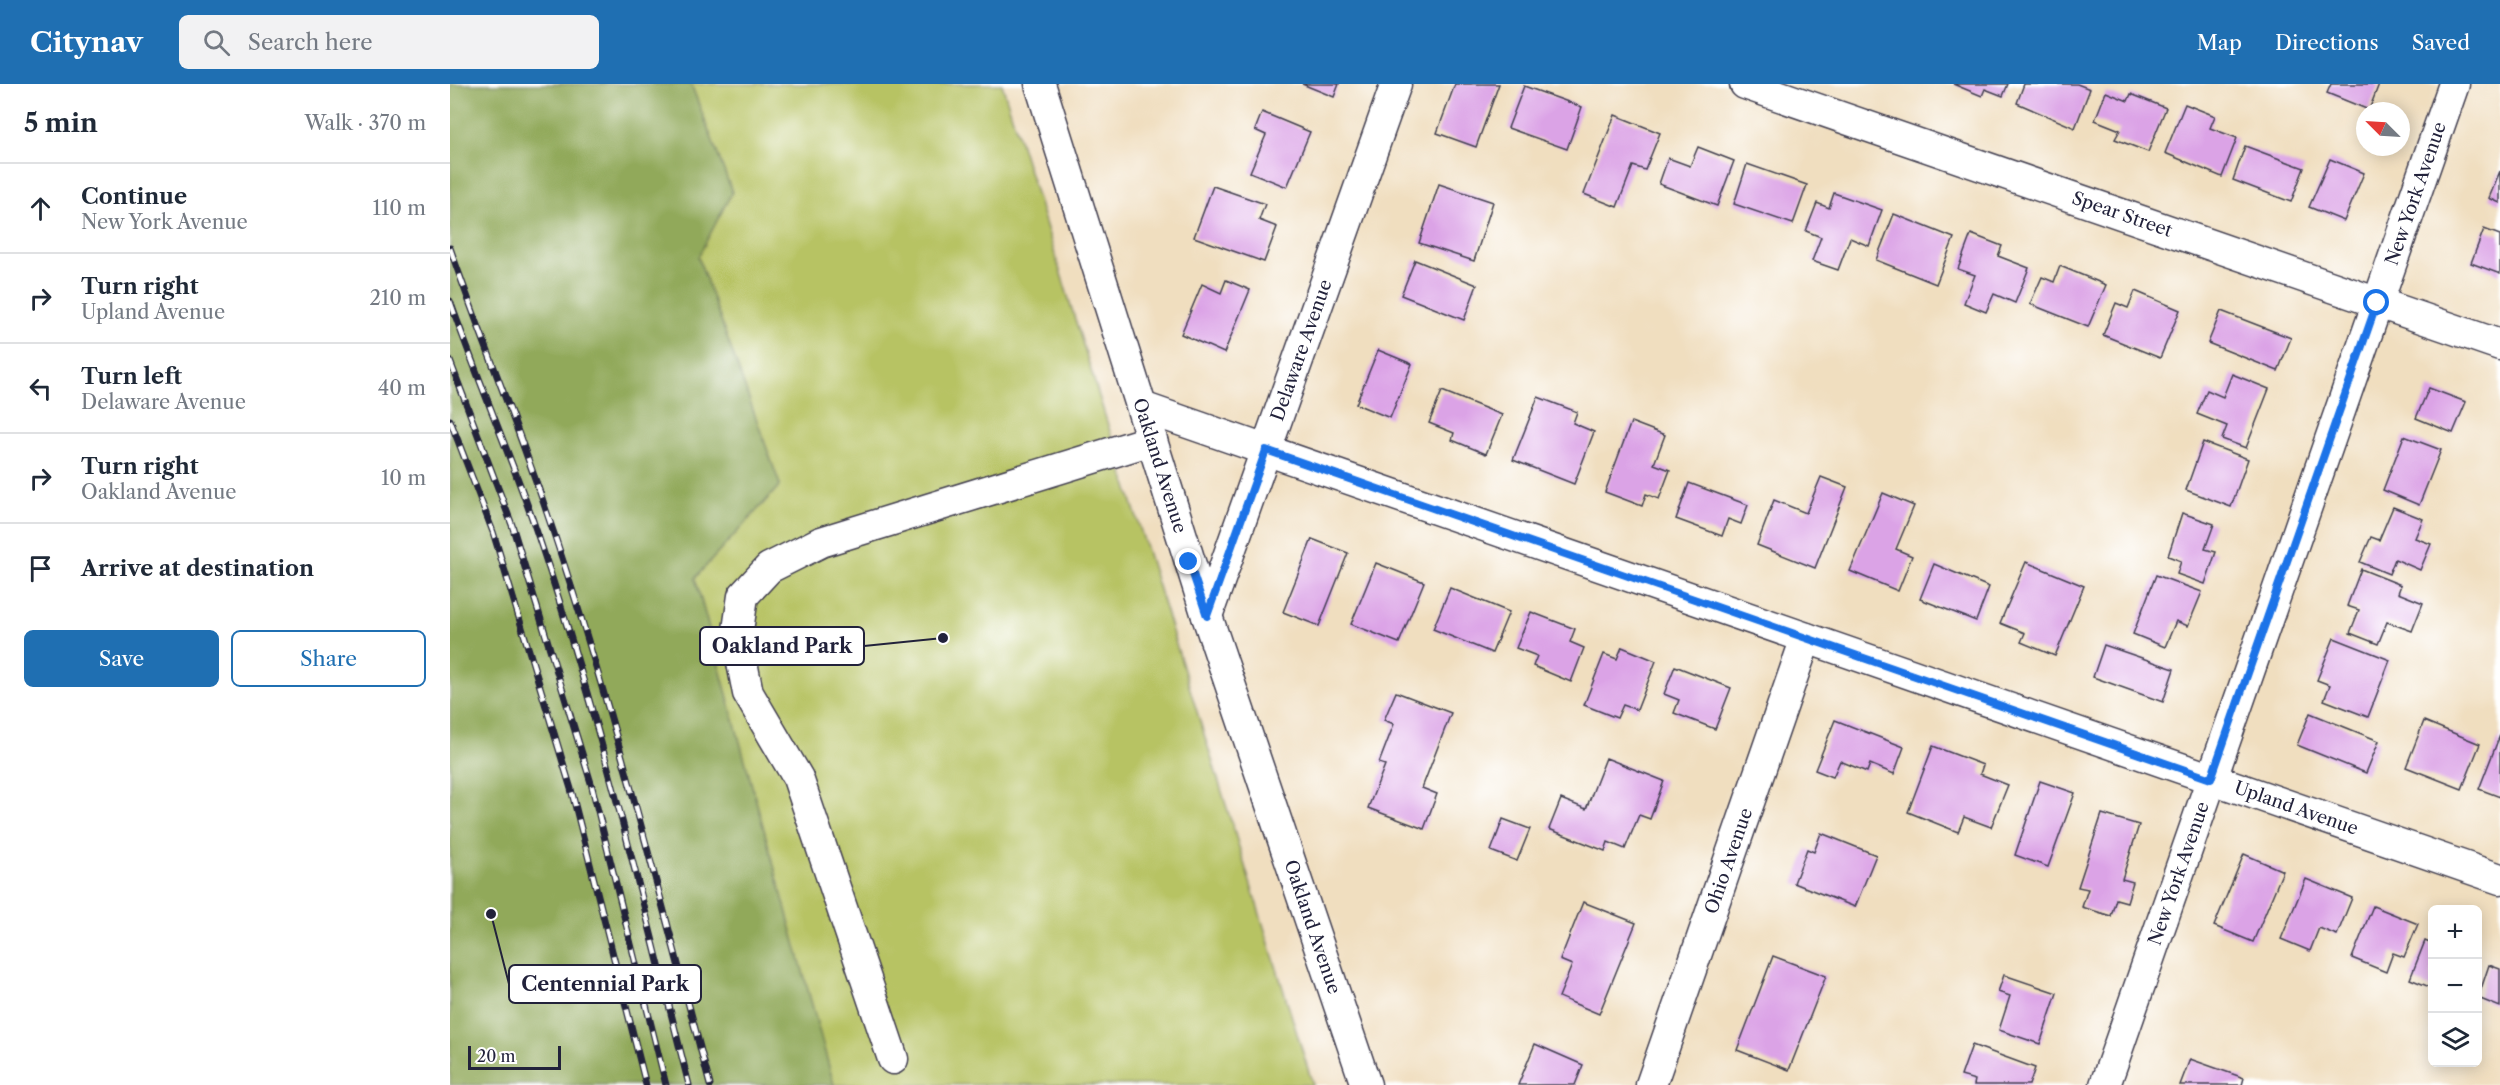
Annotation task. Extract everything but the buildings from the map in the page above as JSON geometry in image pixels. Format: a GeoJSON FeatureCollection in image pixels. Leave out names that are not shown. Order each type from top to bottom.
{"type":"FeatureCollection","features":[{"type":"Feature","properties":{"kind":"street","name":"Oakland Avenue"},"geometry":{"type":"LineString","coordinates":[[1040,84],[1207,616],[1366,1085]]}},
{"type":"Feature","properties":{"kind":"street","name":"Delaware Avenue"},"geometry":{"type":"LineString","coordinates":[[1207,616],[1396,84]]}},
{"type":"Feature","properties":{"kind":"street","name":"Spear Street"},"geometry":{"type":"LineString","coordinates":[[1745,84],[2500,345]]}},
{"type":"Feature","properties":{"kind":"street","name":"New York Avenue"},"geometry":{"type":"LineString","coordinates":[[2105,1085],[2454,84]]}},
{"type":"Feature","properties":{"kind":"street","name":"Upland Avenue"},"geometry":{"type":"LineString","coordinates":[[1142,407],[2500,879]]}},
{"type":"Feature","properties":{"kind":"street"},"geometry":{"type":"LineString","coordinates":[[893,1059],[798,778],[748,693],[737,637],[743,596],[769,568],[821,542],[1152,440]]}},
{"type":"Feature","properties":{"kind":"street","name":"Ohio Avenue"},"geometry":{"type":"LineString","coordinates":[[1652,1085],[1806,638]]}},
{"type":"Feature","properties":{"kind":"green space"},"geometry":{"type":"Polygon","coordinates":[[[450,84],[691,84],[732,192],[698,257],[780,485],[695,578],[834,1085],[450,1085],[450,84]]]}},
{"type":"Feature","properties":{"kind":"green space"},"geometry":{"type":"Polygon","coordinates":[[[691,84],[1002,84],[1313,1085],[834,1085],[695,578],[780,485],[698,257],[732,192],[691,84]]]}},
{"type":"Feature","properties":{"kind":"railway"},"geometry":{"type":"LineString","coordinates":[[450,248],[570,583],[633,798],[710,1085]]}},
{"type":"Feature","properties":{"kind":"railway"},"geometry":{"type":"LineString","coordinates":[[450,301],[532,518],[577,658],[617,800],[689,1085]]}},
{"type":"Feature","properties":{"kind":"railway"},"geometry":{"type":"LineString","coordinates":[[450,361],[512,525],[591,783],[666,1085]]}},
{"type":"Feature","properties":{"kind":"railway"},"geometry":{"type":"LineString","coordinates":[[450,420],[493,532],[571,789],[646,1085]]}},
{"type":"Feature","properties":{"kind":"place","name":"Oakland Park"},"geometry":{"type":"Point","coordinates":[943,638]}},
{"type":"Feature","properties":{"kind":"place","name":"Centennial Park"},"geometry":{"type":"Point","coordinates":[491,914]}},
{"type":"Feature","properties":{"kind":"route"},"geometry":{"type":"LineString","coordinates":[[1189,562],[1207,616],[1266,450],[2211,779],[2377,303]]}}]}
